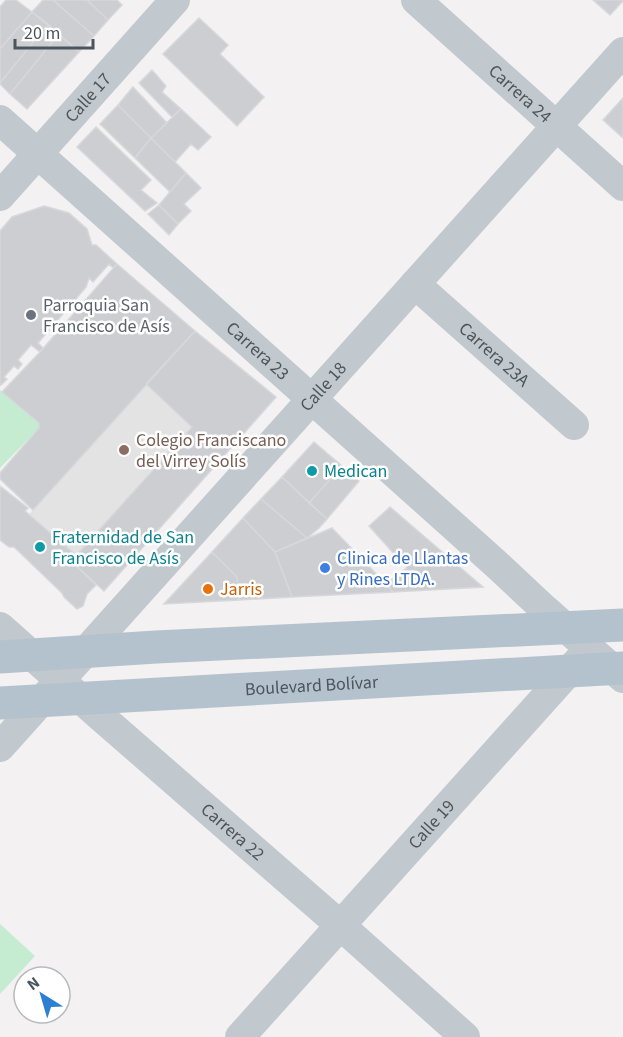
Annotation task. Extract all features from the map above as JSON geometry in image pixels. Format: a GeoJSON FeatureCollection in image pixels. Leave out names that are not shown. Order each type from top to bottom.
{"type":"FeatureCollection","features":[{"type":"Feature","properties":{"kind":"main road"},"geometry":{"type":"LineString","coordinates":[[0,657],[86,651],[604,647]]}},
{"type":"Feature","properties":{"kind":"main road","name":"Boulevard Bolívar"},"geometry":{"type":"LineString","coordinates":[[0,703],[60,693],[604,647]]}},
{"type":"Feature","properties":{"kind":"street","name":"Calle 17"},"geometry":{"type":"LineString","coordinates":[[0,196],[175,0]]}},
{"type":"Feature","properties":{"kind":"street","name":"Carrera 24"},"geometry":{"type":"LineString","coordinates":[[416,0],[623,186]]}},
{"type":"Feature","properties":{"kind":"street","name":"Calle 18"},"geometry":{"type":"LineString","coordinates":[[0,747],[60,693],[86,651],[623,52]]}},
{"type":"Feature","properties":{"kind":"street","name":"Carrera 23"},"geometry":{"type":"LineString","coordinates":[[0,120],[312,399],[604,647]]}},
{"type":"Feature","properties":{"kind":"street","name":"Carrera 23A"},"geometry":{"type":"LineString","coordinates":[[415,284],[574,425]]}},
{"type":"Feature","properties":{"kind":"street","name":"Carrera 22"},"geometry":{"type":"LineString","coordinates":[[0,627],[32,656],[60,693],[340,925],[465,1037]]}},
{"type":"Feature","properties":{"kind":"street","name":"Calle 19"},"geometry":{"type":"LineString","coordinates":[[240,1037],[340,925],[604,647]]}},
{"type":"Feature","properties":{"kind":"shaded area","name":"Colegio Franciscano del Virrey Solís"},"geometry":{"type":"Polygon","coordinates":[[[117,264],[276,397],[104,591],[71,561],[76,556],[29,514],[33,510],[0,479],[0,473],[39,427],[38,423],[2,392],[117,264]]]}},
{"type":"Feature","properties":{"kind":"green space"},"geometry":{"type":"Polygon","coordinates":[[[0,390],[39,423],[39,428],[0,468],[0,390]]]}},
{"type":"Feature","properties":{"kind":"green space"},"geometry":{"type":"Polygon","coordinates":[[[0,924],[35,956],[27,965],[12,965],[12,981],[0,994],[0,924]]]}},
{"type":"Feature","properties":{"kind":"building"},"geometry":{"type":"Polygon","coordinates":[[[6,0],[16,0],[32,12],[0,49],[0,7],[6,0]]]}},
{"type":"Feature","properties":{"kind":"building"},"geometry":{"type":"Polygon","coordinates":[[[43,0],[53,0],[94,36],[79,52],[32,12],[43,0]]]}},
{"type":"Feature","properties":{"kind":"building"},"geometry":{"type":"Polygon","coordinates":[[[53,0],[87,0],[108,20],[94,36],[53,0]]]}},
{"type":"Feature","properties":{"kind":"building"},"geometry":{"type":"Polygon","coordinates":[[[87,0],[117,0],[122,5],[108,20],[87,0]]]}},
{"type":"Feature","properties":{"kind":"building"},"geometry":{"type":"Polygon","coordinates":[[[593,0],[623,0],[623,1],[610,15],[593,0]]]}},
{"type":"Feature","properties":{"kind":"building"},"geometry":{"type":"Polygon","coordinates":[[[32,12],[48,24],[0,83],[0,49],[32,12]]]}},
{"type":"Feature","properties":{"kind":"building"},"geometry":{"type":"Polygon","coordinates":[[[199,18],[228,45],[220,54],[264,97],[237,126],[163,54],[199,18]]]}},
{"type":"Feature","properties":{"kind":"building"},"geometry":{"type":"Polygon","coordinates":[[[48,24],[59,34],[10,94],[0,83],[48,24]]]}},
{"type":"Feature","properties":{"kind":"building"},"geometry":{"type":"Polygon","coordinates":[[[59,34],[79,52],[27,109],[10,94],[59,34]]]}},
{"type":"Feature","properties":{"kind":"building"},"geometry":{"type":"Polygon","coordinates":[[[152,70],[166,86],[162,92],[181,109],[172,117],[139,83],[152,70]]]}},
{"type":"Feature","properties":{"kind":"building"},"geometry":{"type":"Polygon","coordinates":[[[133,87],[167,123],[151,138],[118,105],[133,87]]]}},
{"type":"Feature","properties":{"kind":"building"},"geometry":{"type":"Polygon","coordinates":[[[623,98],[623,138],[603,120],[623,98]]]}},
{"type":"Feature","properties":{"kind":"building"},"geometry":{"type":"Polygon","coordinates":[[[118,105],[151,138],[135,158],[100,124],[118,105]]]}},
{"type":"Feature","properties":{"kind":"building"},"geometry":{"type":"Polygon","coordinates":[[[181,109],[211,137],[198,150],[191,144],[175,162],[151,138],[181,109]]]}},
{"type":"Feature","properties":{"kind":"building"},"geometry":{"type":"Polygon","coordinates":[[[96,127],[151,180],[141,190],[157,203],[145,211],[77,147],[96,127]]]}},
{"type":"Feature","properties":{"kind":"building"},"geometry":{"type":"Polygon","coordinates":[[[151,138],[186,173],[170,192],[135,158],[151,138]]]}},
{"type":"Feature","properties":{"kind":"building"},"geometry":{"type":"Polygon","coordinates":[[[186,173],[201,188],[184,204],[191,211],[178,224],[159,205],[186,173]]]}},
{"type":"Feature","properties":{"kind":"building"},"geometry":{"type":"Polygon","coordinates":[[[159,205],[178,224],[169,235],[148,214],[159,205]]]}},
{"type":"Feature","properties":{"kind":"building","name":"Parroquia San Francisco de Asís"},"geometry":{"type":"Polygon","coordinates":[[[44,206],[69,213],[87,229],[92,245],[96,245],[117,264],[113,268],[109,264],[93,282],[89,278],[86,287],[38,343],[43,348],[40,352],[31,345],[18,360],[22,364],[18,369],[14,366],[4,377],[7,379],[0,385],[0,231],[12,217],[44,206]]]}},
{"type":"Feature","properties":{"kind":"building"},"geometry":{"type":"Polygon","coordinates":[[[117,264],[195,331],[33,510],[0,479],[0,473],[39,428],[39,423],[2,392],[117,264]]]}},
{"type":"Feature","properties":{"kind":"building"},"geometry":{"type":"Polygon","coordinates":[[[195,331],[276,397],[104,591],[71,561],[192,427],[146,384],[195,331]]]}},
{"type":"Feature","properties":{"kind":"building","name":"Medican"},"geometry":{"type":"Polygon","coordinates":[[[314,442],[342,466],[309,503],[282,477],[314,442]]]}},
{"type":"Feature","properties":{"kind":"building"},"geometry":{"type":"Polygon","coordinates":[[[342,466],[359,481],[327,519],[309,503],[342,466]]]}},
{"type":"Feature","properties":{"kind":"building"},"geometry":{"type":"Polygon","coordinates":[[[282,477],[327,519],[307,538],[261,499],[282,477]]]}},
{"type":"Feature","properties":{"kind":"building","name":"Fraternidad de San Francisco de Asís"},"geometry":{"type":"Polygon","coordinates":[[[0,486],[28,508],[25,511],[77,556],[71,561],[96,585],[87,594],[83,606],[77,609],[14,547],[9,547],[0,540],[0,486]]]}},
{"type":"Feature","properties":{"kind":"building"},"geometry":{"type":"Polygon","coordinates":[[[261,499],[307,538],[275,552],[243,518],[261,499]]]}},
{"type":"Feature","properties":{"kind":"building"},"geometry":{"type":"Polygon","coordinates":[[[390,507],[483,587],[393,592],[385,583],[407,568],[369,526],[390,507]]]}},
{"type":"Feature","properties":{"kind":"building"},"geometry":{"type":"Polygon","coordinates":[[[243,518],[275,552],[292,597],[239,600],[237,577],[212,552],[243,518]]]}},
{"type":"Feature","properties":{"kind":"building","name":"Clinica de Llantas y Rines LTDA."},"geometry":{"type":"Polygon","coordinates":[[[332,528],[393,592],[292,597],[275,552],[332,528]]]}},
{"type":"Feature","properties":{"kind":"building","name":"Jarris"},"geometry":{"type":"Polygon","coordinates":[[[212,552],[237,577],[239,600],[164,604],[212,552]]]}},
{"type":"Feature","properties":{"kind":"place","name":"Parroquia San Francisco de Asís"},"geometry":{"type":"Point","coordinates":[31,315]}},
{"type":"Feature","properties":{"kind":"place","name":"Colegio Franciscano del Virrey Solís"},"geometry":{"type":"Point","coordinates":[124,450]}},
{"type":"Feature","properties":{"kind":"place","name":"Medican"},"geometry":{"type":"Point","coordinates":[312,471]}},
{"type":"Feature","properties":{"kind":"place","name":"Fraternidad de San Francisco de Asís"},"geometry":{"type":"Point","coordinates":[40,547]}},
{"type":"Feature","properties":{"kind":"place","name":"Clinica de Llantas y Rines LTDA."},"geometry":{"type":"Point","coordinates":[325,568]}},
{"type":"Feature","properties":{"kind":"place","name":"Jarris"},"geometry":{"type":"Point","coordinates":[208,589]}}]}
